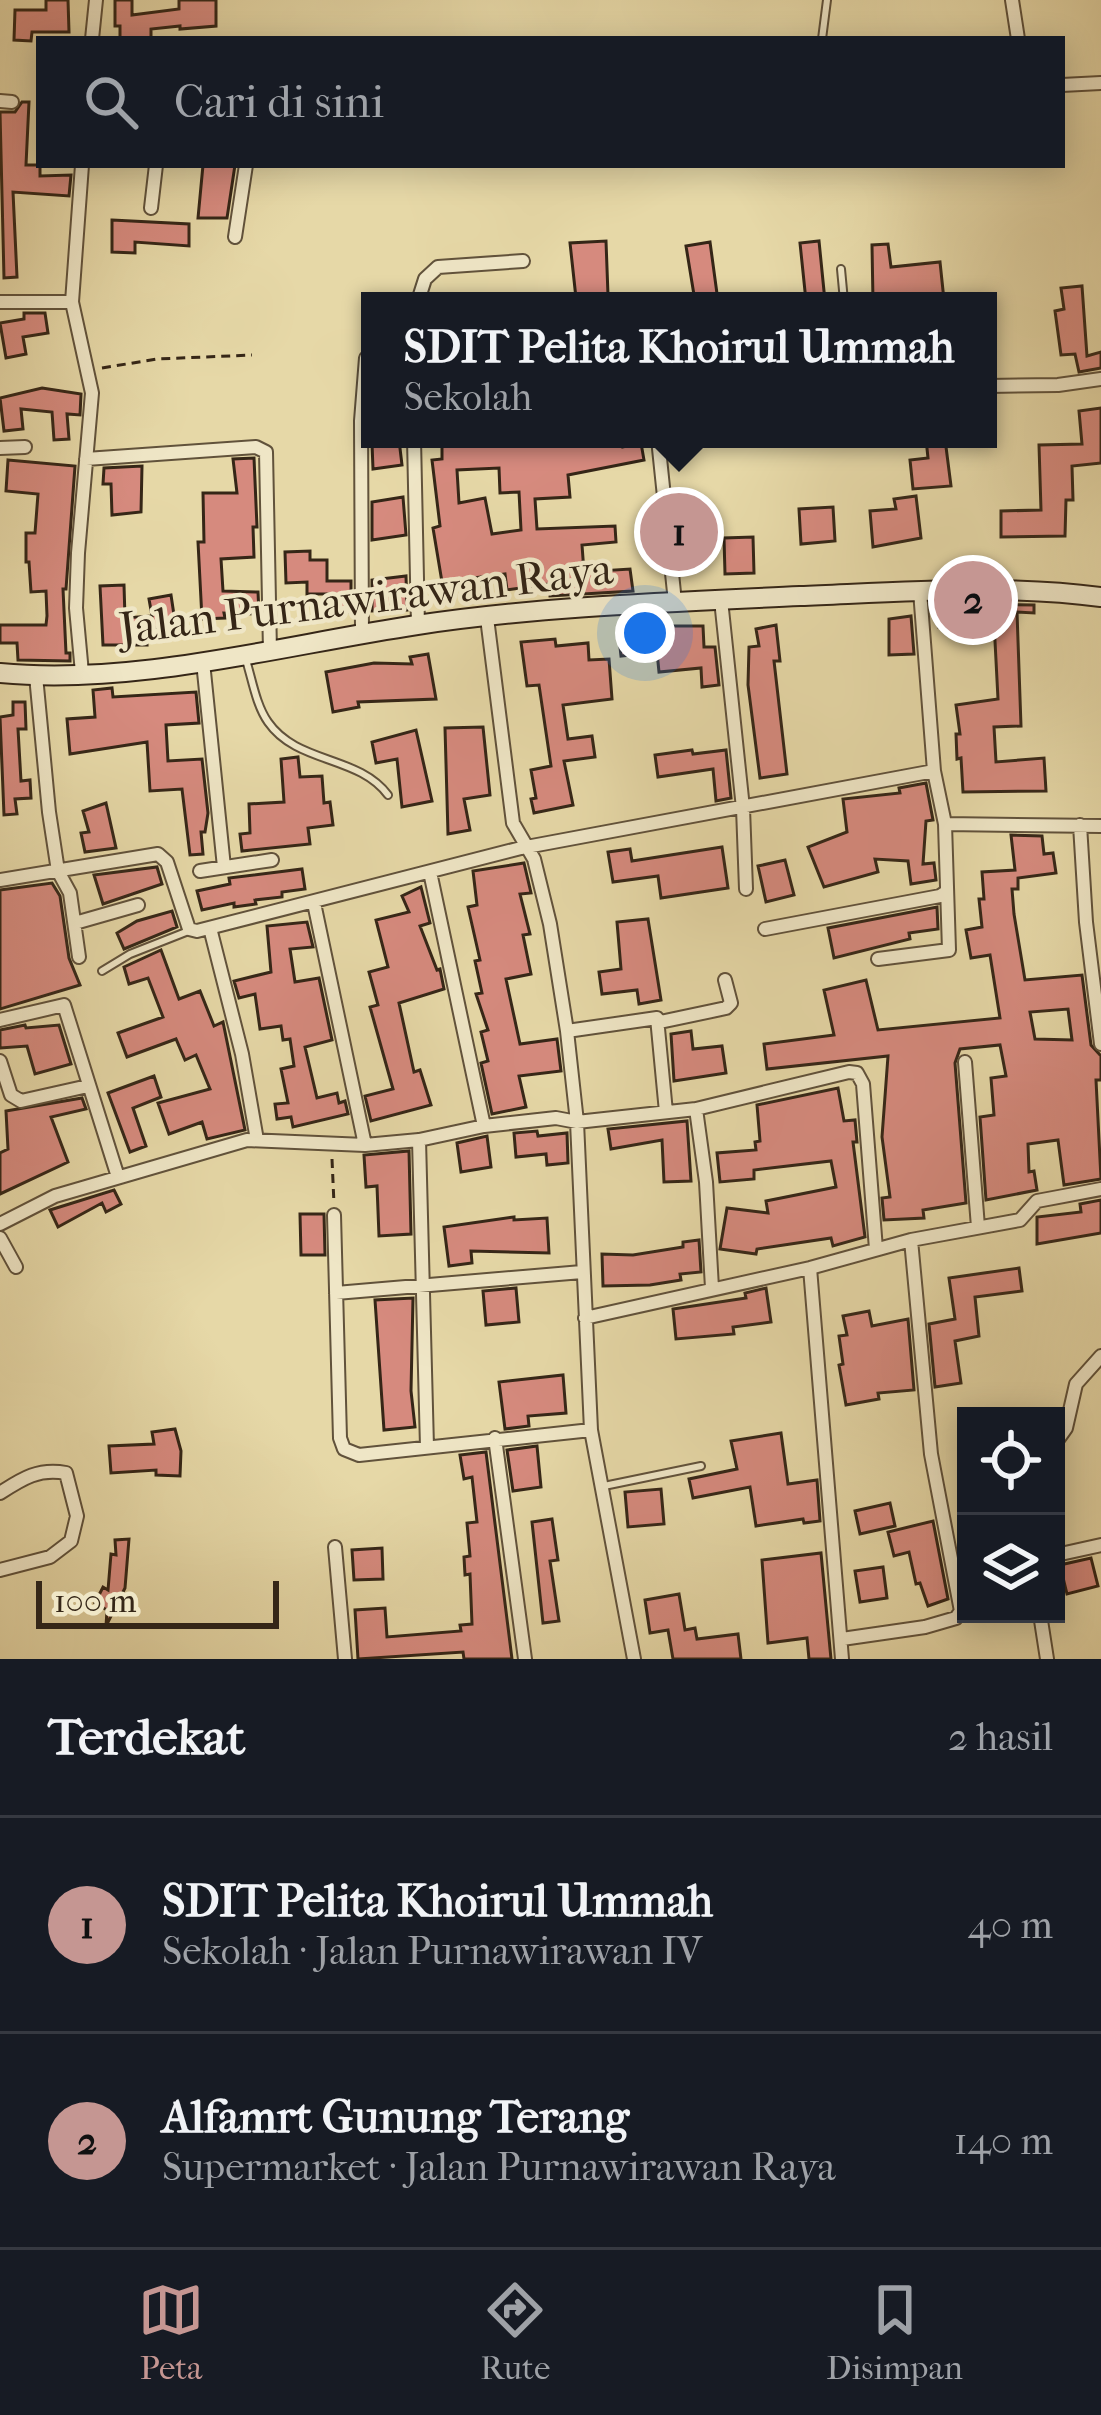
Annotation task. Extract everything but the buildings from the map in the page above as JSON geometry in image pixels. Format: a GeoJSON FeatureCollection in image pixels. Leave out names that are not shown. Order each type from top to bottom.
{"type":"FeatureCollection","features":[{"type":"Feature","properties":{"kind":"street"},"geometry":{"type":"LineString","coordinates":[[92,36],[96,0]]}},
{"type":"Feature","properties":{"kind":"street"},"geometry":{"type":"LineString","coordinates":[[1012,0],[1018,36]]}},
{"type":"Feature","properties":{"kind":"street"},"geometry":{"type":"LineString","coordinates":[[1065,86],[1101,83]]}},
{"type":"Feature","properties":{"kind":"street"},"geometry":{"type":"LineString","coordinates":[[82,168],[72,302],[92,393],[77,590],[82,673]]}},
{"type":"Feature","properties":{"kind":"street"},"geometry":{"type":"LineString","coordinates":[[151,208],[155,168]]}},
{"type":"Feature","properties":{"kind":"street"},"geometry":{"type":"LineString","coordinates":[[235,237],[246,168]]}},
{"type":"Feature","properties":{"kind":"street"},"geometry":{"type":"LineString","coordinates":[[421,292],[425,279],[438,267],[523,261]]}},
{"type":"Feature","properties":{"kind":"street"},"geometry":{"type":"LineString","coordinates":[[0,302],[72,302]]}},
{"type":"Feature","properties":{"kind":"street"},"geometry":{"type":"LineString","coordinates":[[997,386],[1058,386],[1101,379]]}},
{"type":"Feature","properties":{"kind":"street"},"geometry":{"type":"LineString","coordinates":[[0,448],[25,447]]}},
{"type":"Feature","properties":{"kind":"street"},"geometry":{"type":"LineString","coordinates":[[86,459],[256,447],[266,452],[270,651]]}},
{"type":"Feature","properties":{"kind":"street"},"geometry":{"type":"LineString","coordinates":[[361,448],[362,635]]}},
{"type":"Feature","properties":{"kind":"street"},"geometry":{"type":"LineString","coordinates":[[413,448],[418,625]]}},
{"type":"Feature","properties":{"kind":"street"},"geometry":{"type":"LineString","coordinates":[[659,448],[675,602]]}},
{"type":"Feature","properties":{"kind":"street","name":"Jalan Purnawirawan Raya"},"geometry":{"type":"LineString","coordinates":[[0,673],[36,676],[203,662],[418,625],[675,602],[1040,589],[1101,597]]}},
{"type":"Feature","properties":{"kind":"street"},"geometry":{"type":"LineString","coordinates":[[878,959],[949,950],[945,824],[934,771],[920,591]]}},
{"type":"Feature","properties":{"kind":"street"},"geometry":{"type":"LineString","coordinates":[[722,600],[743,808],[746,889]]}},
{"type":"Feature","properties":{"kind":"street"},"geometry":{"type":"LineString","coordinates":[[487,618],[514,823],[531,847],[550,923],[567,1031],[578,1122],[591,1430],[634,1659]]}},
{"type":"Feature","properties":{"kind":"street"},"geometry":{"type":"LineString","coordinates":[[203,662],[224,867]]}},
{"type":"Feature","properties":{"kind":"street"},"geometry":{"type":"LineString","coordinates":[[36,676],[58,871],[70,893],[80,957]]}},
{"type":"Feature","properties":{"kind":"street"},"geometry":{"type":"LineString","coordinates":[[0,880],[164,856],[192,930],[210,928],[531,847],[934,771]]}},
{"type":"Feature","properties":{"kind":"street"},"geometry":{"type":"LineString","coordinates":[[945,824],[1101,826]]}},
{"type":"Feature","properties":{"kind":"street"},"geometry":{"type":"LineString","coordinates":[[1080,825],[1101,1044]]}},
{"type":"Feature","properties":{"kind":"street"},"geometry":{"type":"LineString","coordinates":[[200,871],[272,860]]}},
{"type":"Feature","properties":{"kind":"street"},"geometry":{"type":"LineString","coordinates":[[430,872],[484,1126]]}},
{"type":"Feature","properties":{"kind":"street"},"geometry":{"type":"LineString","coordinates":[[765,929],[946,892]]}},
{"type":"Feature","properties":{"kind":"street"},"geometry":{"type":"LineString","coordinates":[[314,903],[365,1145]]}},
{"type":"Feature","properties":{"kind":"street"},"geometry":{"type":"LineString","coordinates":[[75,922],[138,905]]}},
{"type":"Feature","properties":{"kind":"street"},"geometry":{"type":"LineString","coordinates":[[210,928],[242,1054],[256,1140]]}},
{"type":"Feature","properties":{"kind":"street"},"geometry":{"type":"LineString","coordinates":[[567,1031],[652,1017],[660,1022],[726,1008],[731,1003],[725,980]]}},
{"type":"Feature","properties":{"kind":"street"},"geometry":{"type":"LineString","coordinates":[[0,1020],[64,1005],[118,1177]]}},
{"type":"Feature","properties":{"kind":"street"},"geometry":{"type":"LineString","coordinates":[[660,1022],[666,1112]]}},
{"type":"Feature","properties":{"kind":"street"},"geometry":{"type":"LineString","coordinates":[[0,1061],[11,1095],[21,1101],[88,1086]]}},
{"type":"Feature","properties":{"kind":"street"},"geometry":{"type":"LineString","coordinates":[[965,1062],[978,1227]]}},
{"type":"Feature","properties":{"kind":"street"},"geometry":{"type":"LineString","coordinates":[[0,1223],[55,1196],[256,1140],[332,1145],[419,1140],[484,1126],[695,1109],[857,1073],[862,1084],[876,1249]]}},
{"type":"Feature","properties":{"kind":"street"},"geometry":{"type":"LineString","coordinates":[[695,1109],[706,1182],[712,1288]]}},
{"type":"Feature","properties":{"kind":"street"},"geometry":{"type":"LineString","coordinates":[[419,1140],[427,1447]]}},
{"type":"Feature","properties":{"kind":"street"},"geometry":{"type":"LineString","coordinates":[[585,1318],[810,1268],[911,1240],[1020,1220],[1045,1198],[1101,1189]]}},
{"type":"Feature","properties":{"kind":"street"},"geometry":{"type":"LineString","coordinates":[[334,1215],[342,1445],[359,1455],[591,1430]]}},
{"type":"Feature","properties":{"kind":"street"},"geometry":{"type":"LineString","coordinates":[[0,1238],[16,1267]]}},
{"type":"Feature","properties":{"kind":"street"},"geometry":{"type":"LineString","coordinates":[[911,1240],[931,1454],[957,1543]]}},
{"type":"Feature","properties":{"kind":"street"},"geometry":{"type":"LineString","coordinates":[[810,1268],[842,1659]]}},
{"type":"Feature","properties":{"kind":"street"},"geometry":{"type":"LineString","coordinates":[[336,1293],[582,1272]]}},
{"type":"Feature","properties":{"kind":"street"},"geometry":{"type":"LineString","coordinates":[[1065,1429],[1076,1384],[1101,1356]]}},
{"type":"Feature","properties":{"kind":"street"},"geometry":{"type":"LineString","coordinates":[[495,1438],[525,1659]]}},
{"type":"Feature","properties":{"kind":"street"},"geometry":{"type":"LineString","coordinates":[[0,1493],[26,1476],[48,1469],[66,1472],[77,1516],[71,1541],[50,1557],[0,1570]]}},
{"type":"Feature","properties":{"kind":"street"},"geometry":{"type":"LineString","coordinates":[[1065,1553],[1101,1545]]}},
{"type":"Feature","properties":{"kind":"street"},"geometry":{"type":"LineString","coordinates":[[335,1547],[346,1659]]}},
{"type":"Feature","properties":{"kind":"street"},"geometry":{"type":"LineString","coordinates":[[842,1639],[925,1627],[957,1617]]}},
{"type":"Feature","properties":{"kind":"street"},"geometry":{"type":"LineString","coordinates":[[1041,1623],[1047,1659]]}},
{"type":"Feature","properties":{"kind":"lane"},"geometry":{"type":"LineString","coordinates":[[823,36],[826,0]]}},
{"type":"Feature","properties":{"kind":"lane"},"geometry":{"type":"LineString","coordinates":[[841,268],[843,292]]}},
{"type":"Feature","properties":{"kind":"lane"},"geometry":{"type":"LineString","coordinates":[[244,656],[268,723],[300,748],[369,776],[388,795]]}},
{"type":"Feature","properties":{"kind":"lane"},"geometry":{"type":"LineString","coordinates":[[102,971],[192,930]]}},
{"type":"Feature","properties":{"kind":"lane"},"geometry":{"type":"LineString","coordinates":[[600,1487],[701,1466]]}},
{"type":"Feature","properties":{"kind":"path"},"geometry":{"type":"LineString","coordinates":[[89,370],[157,359],[252,355]]}},
{"type":"Feature","properties":{"kind":"path"},"geometry":{"type":"LineString","coordinates":[[332,1145],[334,1215]]}},
{"type":"Feature","properties":{"kind":"place","name":"SDIT Pelita Khoirul Ummah"},"geometry":{"type":"Point","coordinates":[679,532]}},
{"type":"Feature","properties":{"kind":"place","name":"Alfamrt Gunung Terang"},"geometry":{"type":"Point","coordinates":[973,600]}}]}
